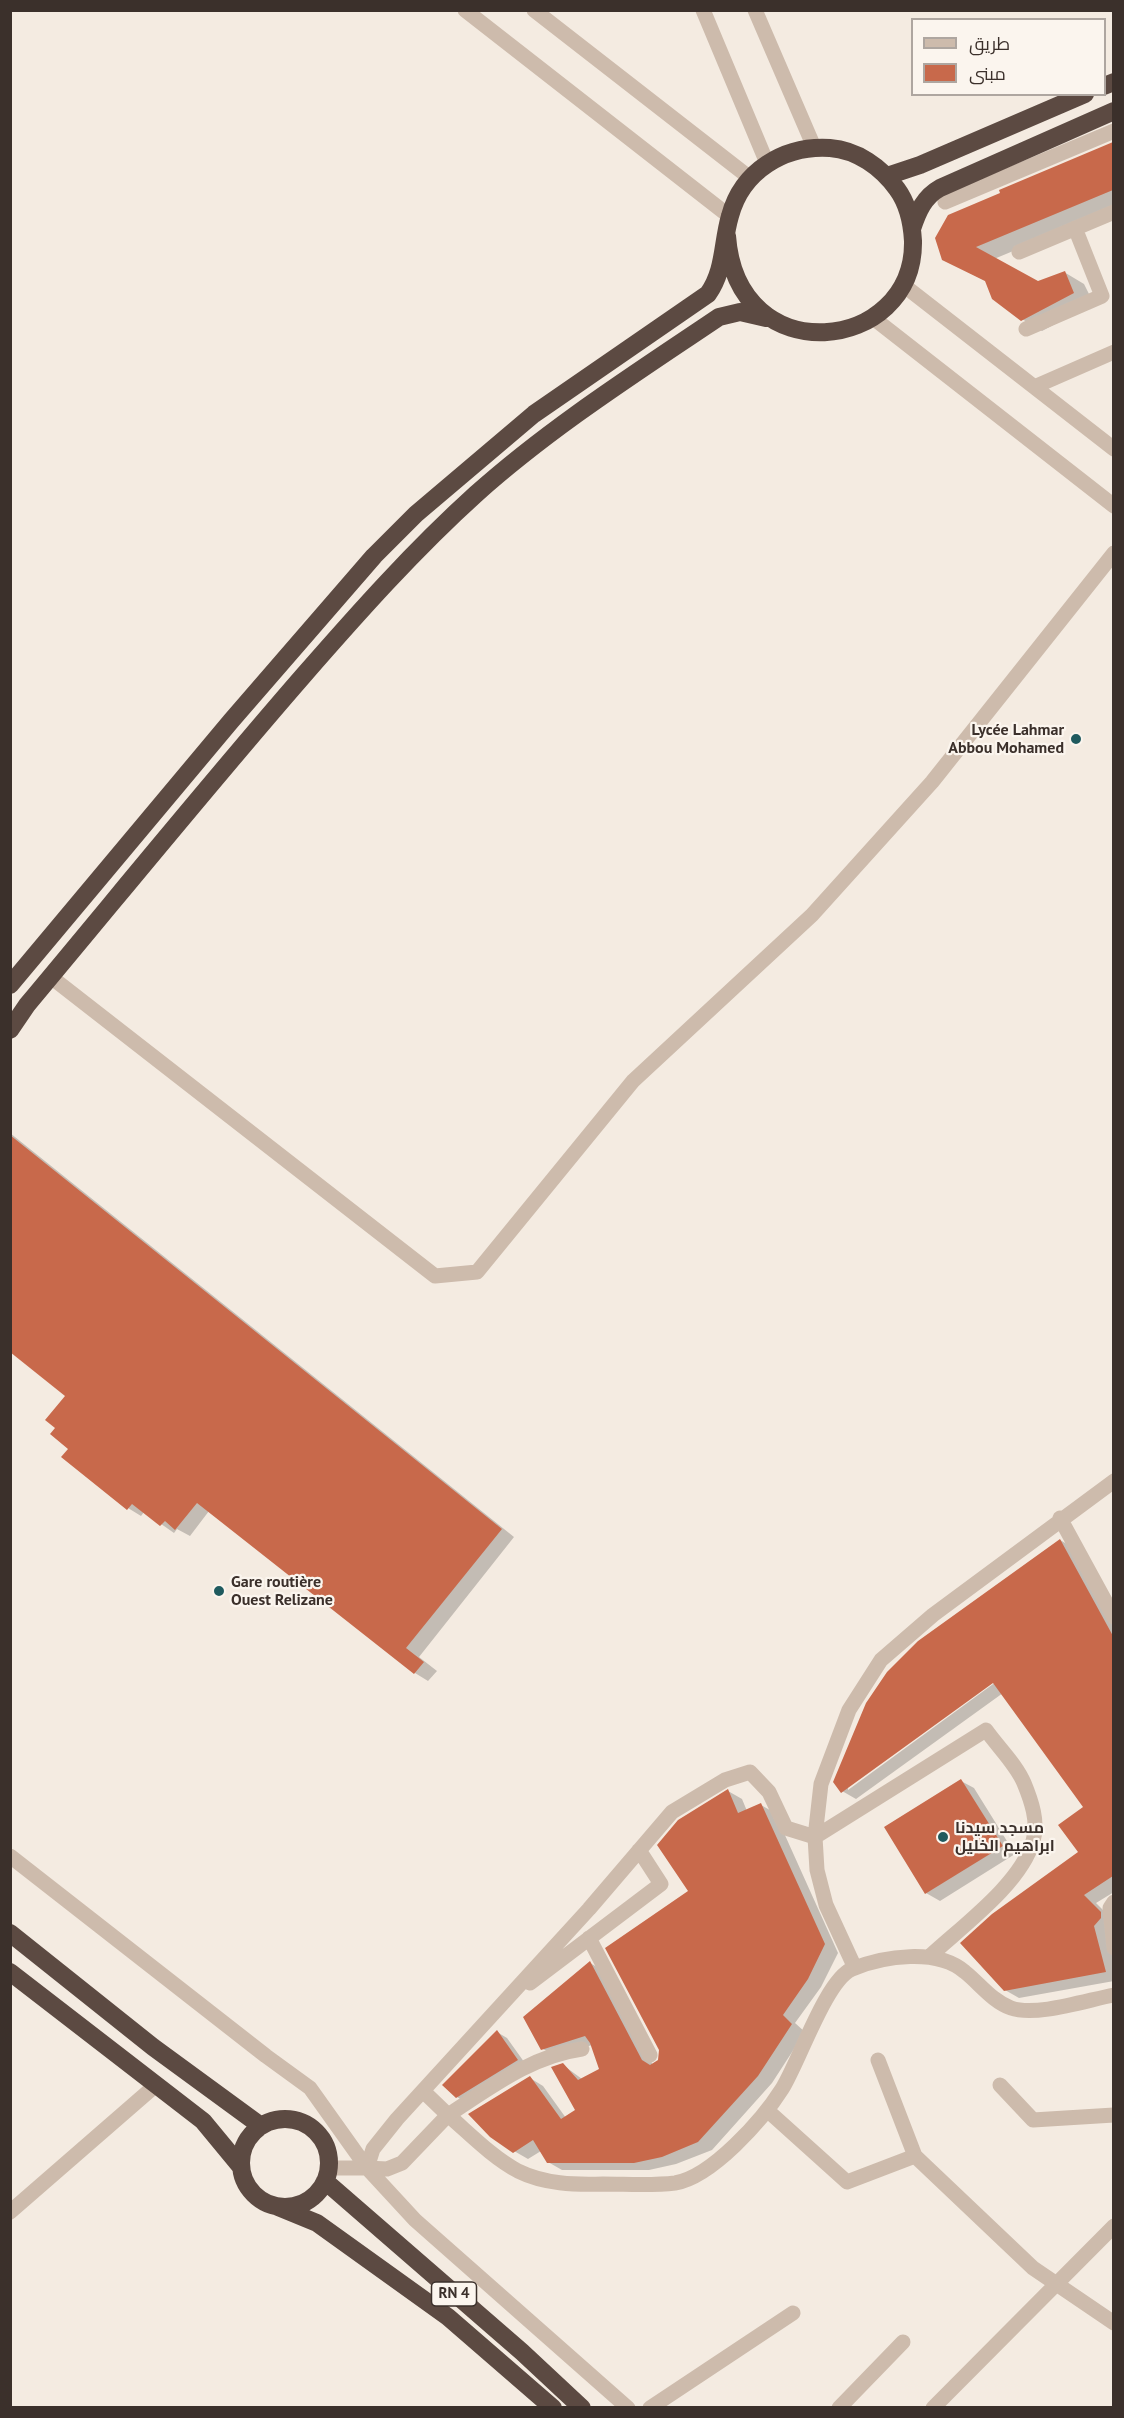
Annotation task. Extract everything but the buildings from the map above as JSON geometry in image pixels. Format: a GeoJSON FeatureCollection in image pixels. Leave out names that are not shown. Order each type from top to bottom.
{"type":"FeatureCollection","features":[{"type":"Feature","properties":{"kind":"highway"},"geometry":{"type":"LineString","coordinates":[[887,176],[920,165],[1080,96]]}},
{"type":"Feature","properties":{"kind":"highway"},"geometry":{"type":"LineString","coordinates":[[912,229],[921,206],[932,192],[1113,111]]}},
{"type":"Feature","properties":{"kind":"highway"},"geometry":{"type":"LineString","coordinates":[[10,985],[134,835],[374,556],[459,476],[534,414],[700,302],[716,282],[727,236],[729,216],[737,196],[750,178],[767,163],[789,152],[813,147],[840,149],[866,159],[887,176],[908,209],[912,229],[911,257],[902,284],[889,303],[872,317],[850,328],[826,333],[801,332],[750,313],[735,312],[719,317],[574,416],[477,493],[366,603],[222,768],[10,1030]]}},
{"type":"Feature","properties":{"kind":"highway"},"geometry":{"type":"LineString","coordinates":[[727,236],[728,257],[745,296],[777,323]]}},
{"type":"Feature","properties":{"kind":"highway"},"geometry":{"type":"LineString","coordinates":[[10,1933],[153,2047],[261,2126]]}},
{"type":"Feature","properties":{"kind":"highway"},"geometry":{"type":"LineString","coordinates":[[10,1972],[203,2121],[240,2166],[244,2181],[252,2193],[264,2202],[278,2207],[292,2207],[306,2202],[317,2193],[327,2174],[324,2145],[308,2126],[284,2119],[261,2126],[245,2144],[240,2166]]}},
{"type":"Feature","properties":{"kind":"highway","name":"RN 4"},"geometry":{"type":"LineString","coordinates":[[327,2174],[582,2408]]}},
{"type":"Feature","properties":{"kind":"highway","name":"RN 4"},"geometry":{"type":"LineString","coordinates":[[278,2207],[317,2223],[448,2317],[553,2408]]}},
{"type":"Feature","properties":{"kind":"street"},"geometry":{"type":"LineString","coordinates":[[465,10],[729,216]]}},
{"type":"Feature","properties":{"kind":"street"},"geometry":{"type":"LineString","coordinates":[[534,10],[750,178]]}},
{"type":"Feature","properties":{"kind":"street"},"geometry":{"type":"LineString","coordinates":[[703,10],[767,163]]}},
{"type":"Feature","properties":{"kind":"street"},"geometry":{"type":"LineString","coordinates":[[755,10],[813,147]]}},
{"type":"Feature","properties":{"kind":"street"},"geometry":{"type":"LineString","coordinates":[[945,202],[1113,131]]}},
{"type":"Feature","properties":{"kind":"street"},"geometry":{"type":"LineString","coordinates":[[1019,252],[1113,212]]}},
{"type":"Feature","properties":{"kind":"street"},"geometry":{"type":"LineString","coordinates":[[1026,329],[1102,296],[1076,228]]}},
{"type":"Feature","properties":{"kind":"street"},"geometry":{"type":"LineString","coordinates":[[902,284],[1113,449]]}},
{"type":"Feature","properties":{"kind":"street"},"geometry":{"type":"LineString","coordinates":[[872,317],[1113,506]]}},
{"type":"Feature","properties":{"kind":"street"},"geometry":{"type":"LineString","coordinates":[[1034,387],[1113,352]]}},
{"type":"Feature","properties":{"kind":"street"},"geometry":{"type":"LineString","coordinates":[[51,977],[435,1276],[477,1272],[633,1081],[812,915],[932,782],[1113,553]]}},
{"type":"Feature","properties":{"kind":"street"},"geometry":{"type":"LineString","coordinates":[[855,1968],[826,1905],[817,1870],[815,1837],[821,1784],[849,1710],[881,1660],[933,1615],[1060,1518],[1113,1481]]}},
{"type":"Feature","properties":{"kind":"street"},"geometry":{"type":"LineString","coordinates":[[1060,1518],[1113,1617]]}},
{"type":"Feature","properties":{"kind":"street"},"geometry":{"type":"LineString","coordinates":[[367,2168],[373,2149],[672,1812],[725,1780],[750,1772],[769,1792],[786,1828],[815,1837],[986,1730],[1023,1780],[1035,1818],[1034,1840],[1024,1861],[1008,1883],[929,1957]]}},
{"type":"Feature","properties":{"kind":"street"},"geometry":{"type":"LineString","coordinates":[[498,2006],[661,1884],[639,1850]]}},
{"type":"Feature","properties":{"kind":"street"},"geometry":{"type":"LineString","coordinates":[[10,1856],[310,2088],[367,2168],[415,2220],[628,2408]]}},
{"type":"Feature","properties":{"kind":"street"},"geometry":{"type":"LineString","coordinates":[[1113,1902],[1110,1908],[1113,1948]]}},
{"type":"Feature","properties":{"kind":"street"},"geometry":{"type":"LineString","coordinates":[[590,1938],[651,2055]]}},
{"type":"Feature","properties":{"kind":"street"},"geometry":{"type":"LineString","coordinates":[[423,2091],[487,2149],[519,2172],[567,2185],[677,2183],[706,2168],[732,2148],[767,2110],[783,2088],[832,1989],[845,1973],[855,1968],[887,1960],[929,1957],[950,1962],[963,1970],[996,2001],[1012,2009],[1028,2011],[1113,1995]]}},
{"type":"Feature","properties":{"kind":"street"},"geometry":{"type":"LineString","coordinates":[[327,2174],[367,2168],[387,2169],[402,2163],[448,2115],[526,2066],[557,2052],[582,2049]]}},
{"type":"Feature","properties":{"kind":"street"},"geometry":{"type":"LineString","coordinates":[[878,2060],[915,2156],[1033,2268],[1113,2323]]}},
{"type":"Feature","properties":{"kind":"street"},"geometry":{"type":"LineString","coordinates":[[10,2212],[156,2085]]}},
{"type":"Feature","properties":{"kind":"street"},"geometry":{"type":"LineString","coordinates":[[1000,2085],[1033,2120],[1113,2115]]}},
{"type":"Feature","properties":{"kind":"street"},"geometry":{"type":"LineString","coordinates":[[767,2110],[847,2182],[915,2156]]}},
{"type":"Feature","properties":{"kind":"street"},"geometry":{"type":"LineString","coordinates":[[933,2408],[1113,2226]]}},
{"type":"Feature","properties":{"kind":"street"},"geometry":{"type":"LineString","coordinates":[[650,2408],[793,2313]]}},
{"type":"Feature","properties":{"kind":"street"},"geometry":{"type":"LineString","coordinates":[[839,2408],[903,2342]]}},
{"type":"Feature","properties":{"kind":"place","name":"Lycée Lahmar Abbou Mohamed"},"geometry":{"type":"Point","coordinates":[1076,739]}},
{"type":"Feature","properties":{"kind":"place","name":"Gare routière Ouest Relizane"},"geometry":{"type":"Point","coordinates":[219,1591]}},
{"type":"Feature","properties":{"kind":"place","name":"مسجد سيدنا ابراهيم الخليل"},"geometry":{"type":"Point","coordinates":[943,1837]}}]}
